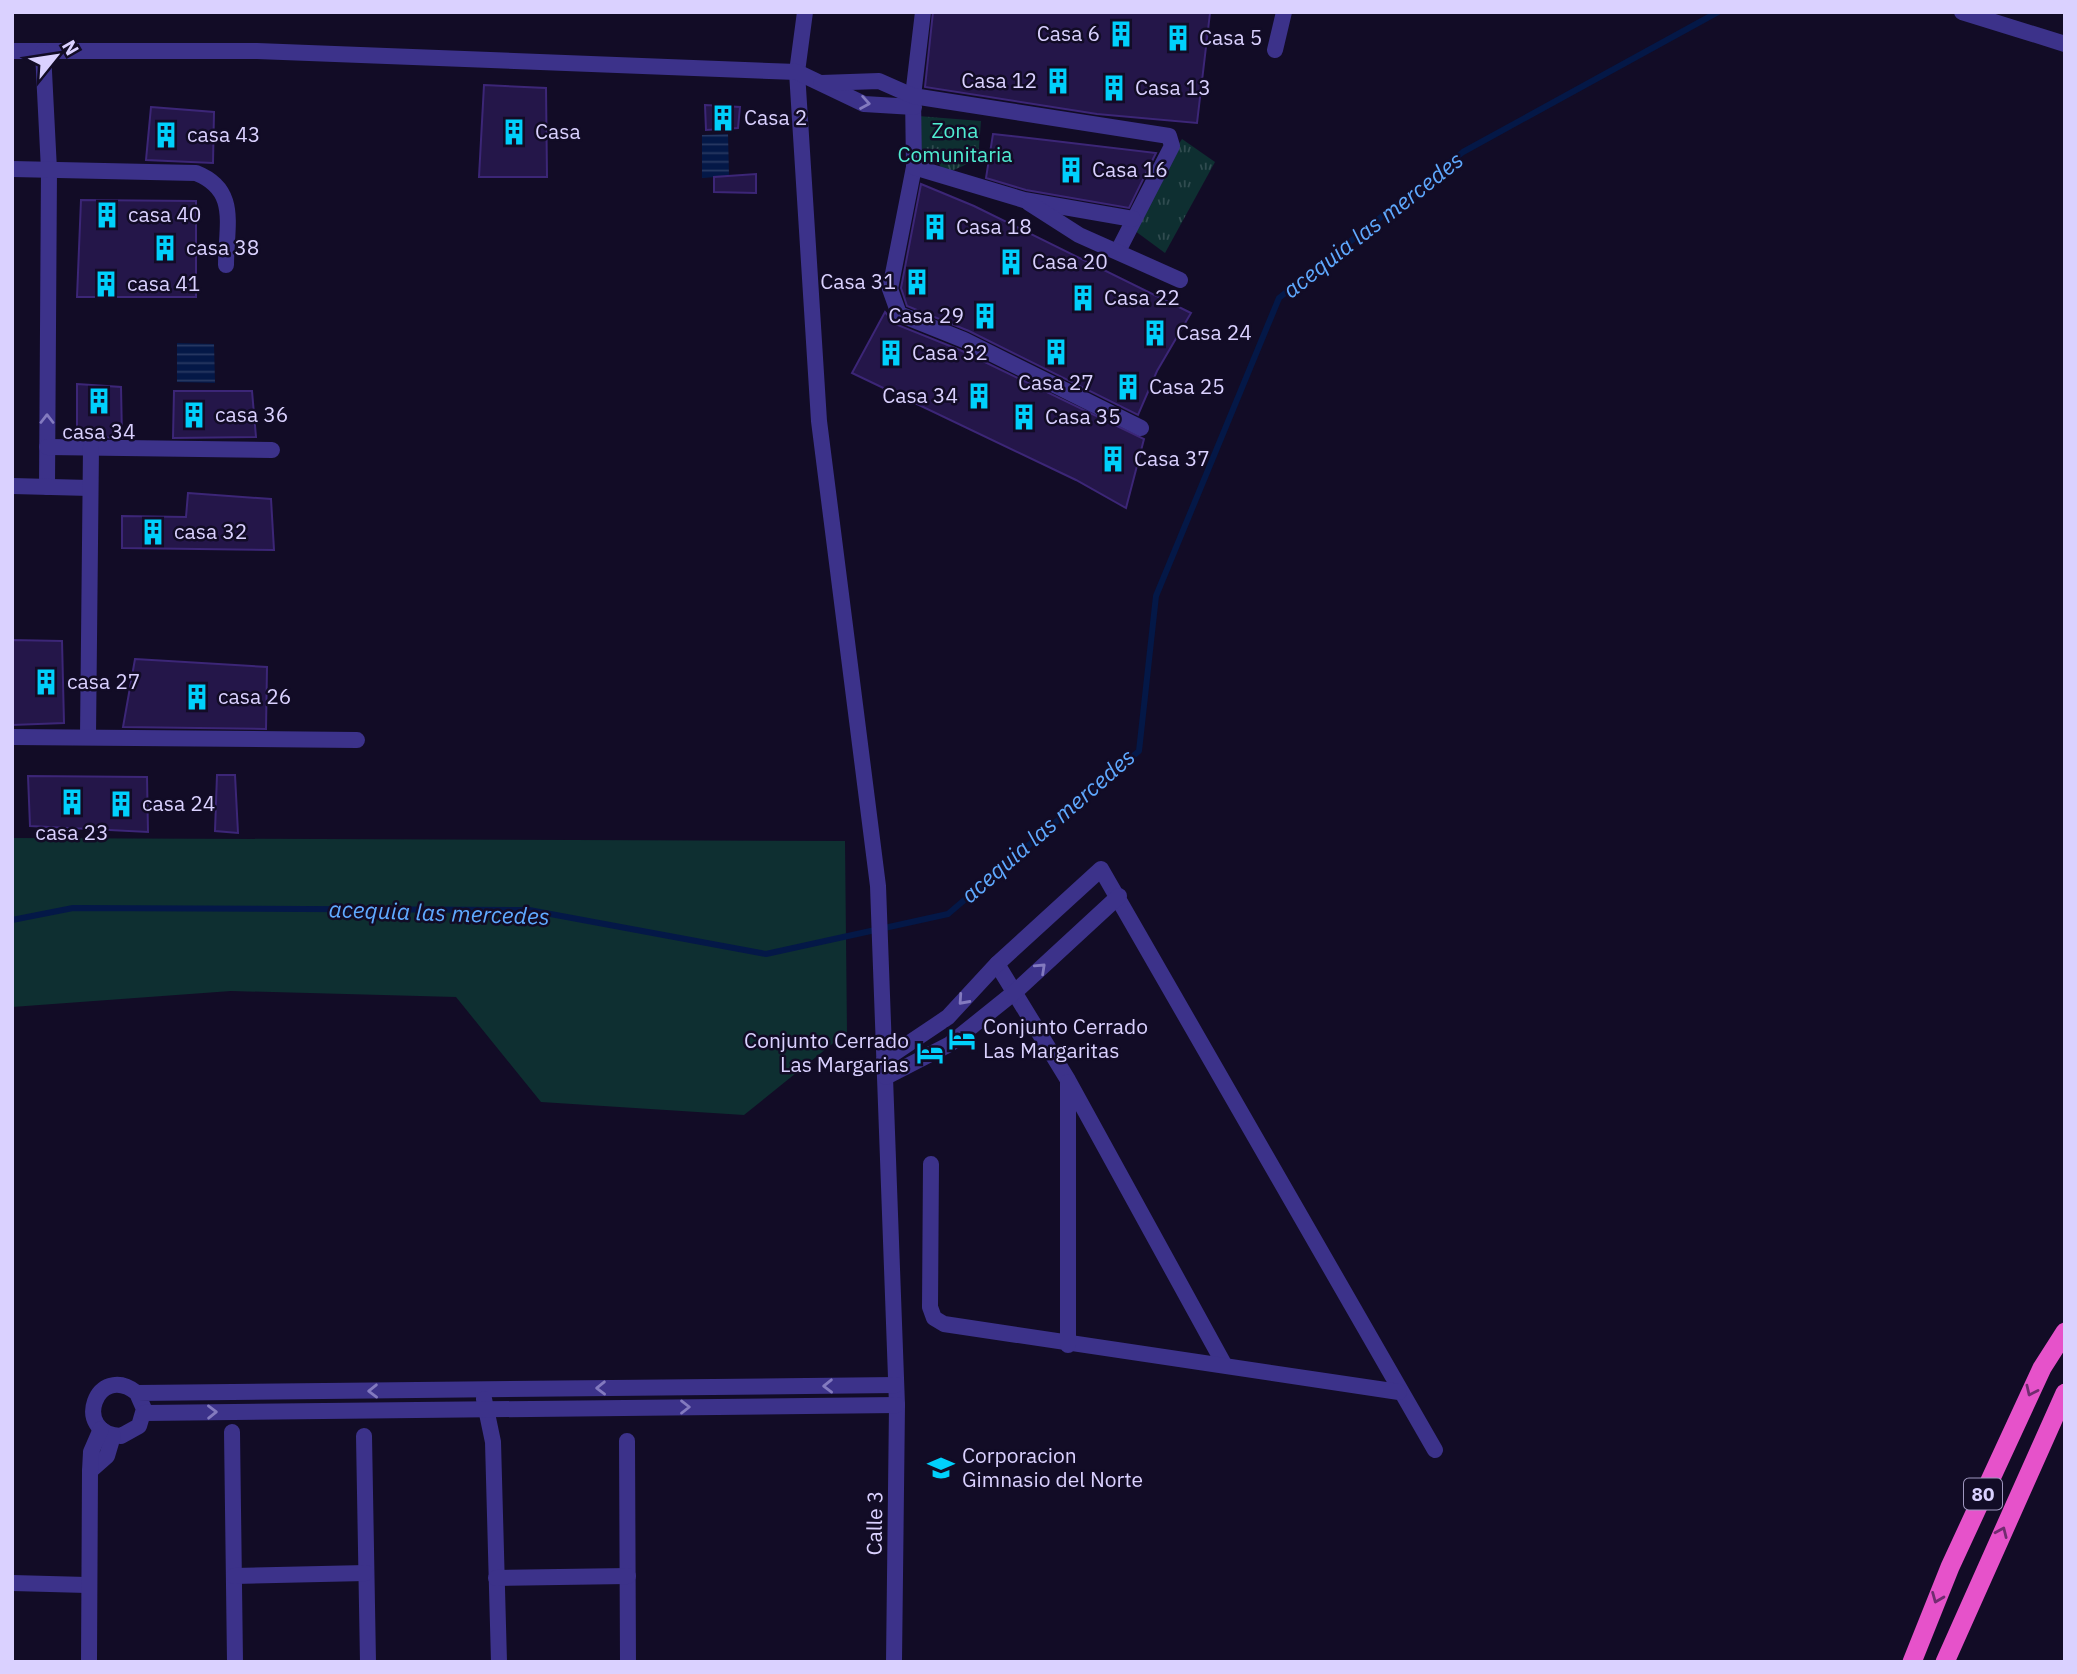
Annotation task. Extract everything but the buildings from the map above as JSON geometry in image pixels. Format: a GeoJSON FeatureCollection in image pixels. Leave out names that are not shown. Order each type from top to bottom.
{"type":"FeatureCollection","features":[{"type":"Feature","properties":{"kind":"highway","name":"80"},"geometry":{"type":"LineString","coordinates":[[1912,1662],[1950,1567],[2019,1417],[2042,1368],[2065,1332]]}},
{"type":"Feature","properties":{"kind":"highway","name":"80"},"geometry":{"type":"LineString","coordinates":[[1945,1662],[2065,1392]]}},
{"type":"Feature","properties":{"kind":"street","name":"Calle 3"},"geometry":{"type":"LineString","coordinates":[[805,12],[797,72],[819,421],[878,886],[897,1405],[894,1662]]}},
{"type":"Feature","properties":{"kind":"street"},"geometry":{"type":"LineString","coordinates":[[922,12],[913,102],[914,167],[890,289],[899,314],[964,340],[1141,428]]}},
{"type":"Feature","properties":{"kind":"street"},"geometry":{"type":"LineString","coordinates":[[1275,50],[1284,12]]}},
{"type":"Feature","properties":{"kind":"street"},"geometry":{"type":"LineString","coordinates":[[1962,12],[2065,44]]}},
{"type":"Feature","properties":{"kind":"street"},"geometry":{"type":"LineString","coordinates":[[12,51],[257,51],[797,72],[847,99],[864,104],[913,102],[1169,136],[1172,146],[1118,251]]}},
{"type":"Feature","properties":{"kind":"street"},"geometry":{"type":"LineString","coordinates":[[43,52],[49,170],[47,487]]}},
{"type":"Feature","properties":{"kind":"street"},"geometry":{"type":"LineString","coordinates":[[821,83],[879,81],[913,102]]}},
{"type":"Feature","properties":{"kind":"street"},"geometry":{"type":"LineString","coordinates":[[914,167],[1024,200],[1133,219]]}},
{"type":"Feature","properties":{"kind":"street"},"geometry":{"type":"LineString","coordinates":[[12,169],[196,173],[214,180],[226,197],[226,265]]}},
{"type":"Feature","properties":{"kind":"street"},"geometry":{"type":"LineString","coordinates":[[1024,200],[1080,235],[1180,280]]}},
{"type":"Feature","properties":{"kind":"street"},"geometry":{"type":"LineString","coordinates":[[47,447],[272,450]]}},
{"type":"Feature","properties":{"kind":"street"},"geometry":{"type":"LineString","coordinates":[[88,736],[90,447]]}},
{"type":"Feature","properties":{"kind":"street"},"geometry":{"type":"LineString","coordinates":[[12,486],[90,488]]}},
{"type":"Feature","properties":{"kind":"street"},"geometry":{"type":"LineString","coordinates":[[12,737],[88,736],[299,742],[357,740]]}},
{"type":"Feature","properties":{"kind":"street"},"geometry":{"type":"LineString","coordinates":[[884,1060],[948,1017],[997,964],[1101,869],[1119,896],[1399,1392],[1435,1450]]}},
{"type":"Feature","properties":{"kind":"street"},"geometry":{"type":"LineString","coordinates":[[886,1077],[950,1044],[1016,991],[1119,896]]}},
{"type":"Feature","properties":{"kind":"street"},"geometry":{"type":"LineString","coordinates":[[997,964],[1016,991],[1068,1080],[1224,1364]]}},
{"type":"Feature","properties":{"kind":"street"},"geometry":{"type":"LineString","coordinates":[[1068,1080],[1068,1345]]}},
{"type":"Feature","properties":{"kind":"street"},"geometry":{"type":"LineString","coordinates":[[931,1164],[930,1307],[934,1318],[944,1324],[1068,1345],[1224,1364],[1399,1392]]}},
{"type":"Feature","properties":{"kind":"street"},"geometry":{"type":"LineString","coordinates":[[107,1432],[93,1411],[100,1392],[118,1385],[137,1393],[896,1385]]}},
{"type":"Feature","properties":{"kind":"street"},"geometry":{"type":"LineString","coordinates":[[493,1443],[502,1408],[502,1389]]}},
{"type":"Feature","properties":{"kind":"street"},"geometry":{"type":"LineString","coordinates":[[483,1390],[493,1443],[499,1662]]}},
{"type":"Feature","properties":{"kind":"street"},"geometry":{"type":"LineString","coordinates":[[107,1432],[134,1432],[144,1413],[137,1393]]}},
{"type":"Feature","properties":{"kind":"street"},"geometry":{"type":"LineString","coordinates":[[144,1413],[897,1405]]}},
{"type":"Feature","properties":{"kind":"street"},"geometry":{"type":"LineString","coordinates":[[89,1662],[87,1585],[90,1471],[92,1452],[107,1432]]}},
{"type":"Feature","properties":{"kind":"street"},"geometry":{"type":"LineString","coordinates":[[232,1433],[235,1662]]}},
{"type":"Feature","properties":{"kind":"street"},"geometry":{"type":"LineString","coordinates":[[364,1436],[368,1662]]}},
{"type":"Feature","properties":{"kind":"street"},"geometry":{"type":"LineString","coordinates":[[627,1441],[628,1662]]}},
{"type":"Feature","properties":{"kind":"street"},"geometry":{"type":"LineString","coordinates":[[234,1576],[366,1573]]}},
{"type":"Feature","properties":{"kind":"street"},"geometry":{"type":"LineString","coordinates":[[496,1578],[628,1576]]}},
{"type":"Feature","properties":{"kind":"street"},"geometry":{"type":"LineString","coordinates":[[12,1583],[87,1585]]}},
{"type":"Feature","properties":{"kind":"green space","name":"Zona Comunitaria"},"geometry":{"type":"Polygon","coordinates":[[[918,116],[981,121],[978,159],[945,174],[936,159],[921,165],[918,116]]]}},
{"type":"Feature","properties":{"kind":"green space"},"geometry":{"type":"Polygon","coordinates":[[[1182,139],[1215,162],[1165,253],[1127,225],[1182,139]]]}},
{"type":"Feature","properties":{"kind":"green space"},"geometry":{"type":"Polygon","coordinates":[[[12,838],[845,841],[847,1032],[744,1115],[541,1102],[456,997],[231,991],[12,1007],[12,838]]]}},
{"type":"Feature","properties":{"kind":"water"},"geometry":{"type":"Polygon","coordinates":[[[728,134],[729,176],[702,178],[702,135],[728,134]]]}},
{"type":"Feature","properties":{"kind":"water"},"geometry":{"type":"Polygon","coordinates":[[[177,343],[214,344],[215,383],[177,382],[177,343]]]}},
{"type":"Feature","properties":{"kind":"waterway","name":"acequia las mercedes"},"geometry":{"type":"LineString","coordinates":[[12,920],[73,908],[529,910],[766,954],[948,914],[1139,751],[1156,596],[1279,298],[1463,152],[1718,12]]}},
{"type":"Feature","properties":{"kind":"place","name":"Casa 6"},"geometry":{"type":"Point","coordinates":[1121,34]}},
{"type":"Feature","properties":{"kind":"place","name":"Casa 5"},"geometry":{"type":"Point","coordinates":[1178,38]}},
{"type":"Feature","properties":{"kind":"place","name":"Casa 12"},"geometry":{"type":"Point","coordinates":[1058,81]}},
{"type":"Feature","properties":{"kind":"place","name":"Casa 13"},"geometry":{"type":"Point","coordinates":[1114,88]}},
{"type":"Feature","properties":{"kind":"place","name":"Casa 2"},"geometry":{"type":"Point","coordinates":[723,118]}},
{"type":"Feature","properties":{"kind":"place","name":"Casa"},"geometry":{"type":"Point","coordinates":[514,132]}},
{"type":"Feature","properties":{"kind":"place","name":"casa 43"},"geometry":{"type":"Point","coordinates":[166,135]}},
{"type":"Feature","properties":{"kind":"place","name":"Casa 16"},"geometry":{"type":"Point","coordinates":[1071,170]}},
{"type":"Feature","properties":{"kind":"place","name":"casa 40"},"geometry":{"type":"Point","coordinates":[107,215]}},
{"type":"Feature","properties":{"kind":"place","name":"Casa 18"},"geometry":{"type":"Point","coordinates":[935,227]}},
{"type":"Feature","properties":{"kind":"place","name":"casa 38"},"geometry":{"type":"Point","coordinates":[165,248]}},
{"type":"Feature","properties":{"kind":"place","name":"Casa 20"},"geometry":{"type":"Point","coordinates":[1011,262]}},
{"type":"Feature","properties":{"kind":"place","name":"Casa 31"},"geometry":{"type":"Point","coordinates":[917,282]}},
{"type":"Feature","properties":{"kind":"place","name":"casa 41"},"geometry":{"type":"Point","coordinates":[106,284]}},
{"type":"Feature","properties":{"kind":"place","name":"Casa 22"},"geometry":{"type":"Point","coordinates":[1083,298]}},
{"type":"Feature","properties":{"kind":"place","name":"Casa 29"},"geometry":{"type":"Point","coordinates":[985,316]}},
{"type":"Feature","properties":{"kind":"place","name":"Casa 24"},"geometry":{"type":"Point","coordinates":[1155,333]}},
{"type":"Feature","properties":{"kind":"place","name":"Casa 27"},"geometry":{"type":"Point","coordinates":[1056,352]}},
{"type":"Feature","properties":{"kind":"place","name":"Casa 32"},"geometry":{"type":"Point","coordinates":[891,353]}},
{"type":"Feature","properties":{"kind":"place","name":"Casa 25"},"geometry":{"type":"Point","coordinates":[1128,387]}},
{"type":"Feature","properties":{"kind":"place","name":"Casa 34"},"geometry":{"type":"Point","coordinates":[979,396]}},
{"type":"Feature","properties":{"kind":"place","name":"casa 34"},"geometry":{"type":"Point","coordinates":[99,401]}},
{"type":"Feature","properties":{"kind":"place","name":"casa 36"},"geometry":{"type":"Point","coordinates":[194,415]}},
{"type":"Feature","properties":{"kind":"place","name":"Casa 35"},"geometry":{"type":"Point","coordinates":[1024,417]}},
{"type":"Feature","properties":{"kind":"place","name":"Casa 37"},"geometry":{"type":"Point","coordinates":[1113,459]}},
{"type":"Feature","properties":{"kind":"place","name":"casa 32"},"geometry":{"type":"Point","coordinates":[153,532]}},
{"type":"Feature","properties":{"kind":"place","name":"casa 27"},"geometry":{"type":"Point","coordinates":[46,682]}},
{"type":"Feature","properties":{"kind":"place","name":"casa 26"},"geometry":{"type":"Point","coordinates":[197,697]}},
{"type":"Feature","properties":{"kind":"place","name":"casa 23"},"geometry":{"type":"Point","coordinates":[72,802]}},
{"type":"Feature","properties":{"kind":"place","name":"casa 24"},"geometry":{"type":"Point","coordinates":[121,804]}},
{"type":"Feature","properties":{"kind":"place","name":"Conjunto Cerrado Las Margaritas"},"geometry":{"type":"Point","coordinates":[962,1039]}},
{"type":"Feature","properties":{"kind":"place","name":"Conjunto Cerrado Las Margarias"},"geometry":{"type":"Point","coordinates":[930,1053]}},
{"type":"Feature","properties":{"kind":"place","name":"Corporacion Gimnasio del Norte"},"geometry":{"type":"Point","coordinates":[941,1468]}}]}
